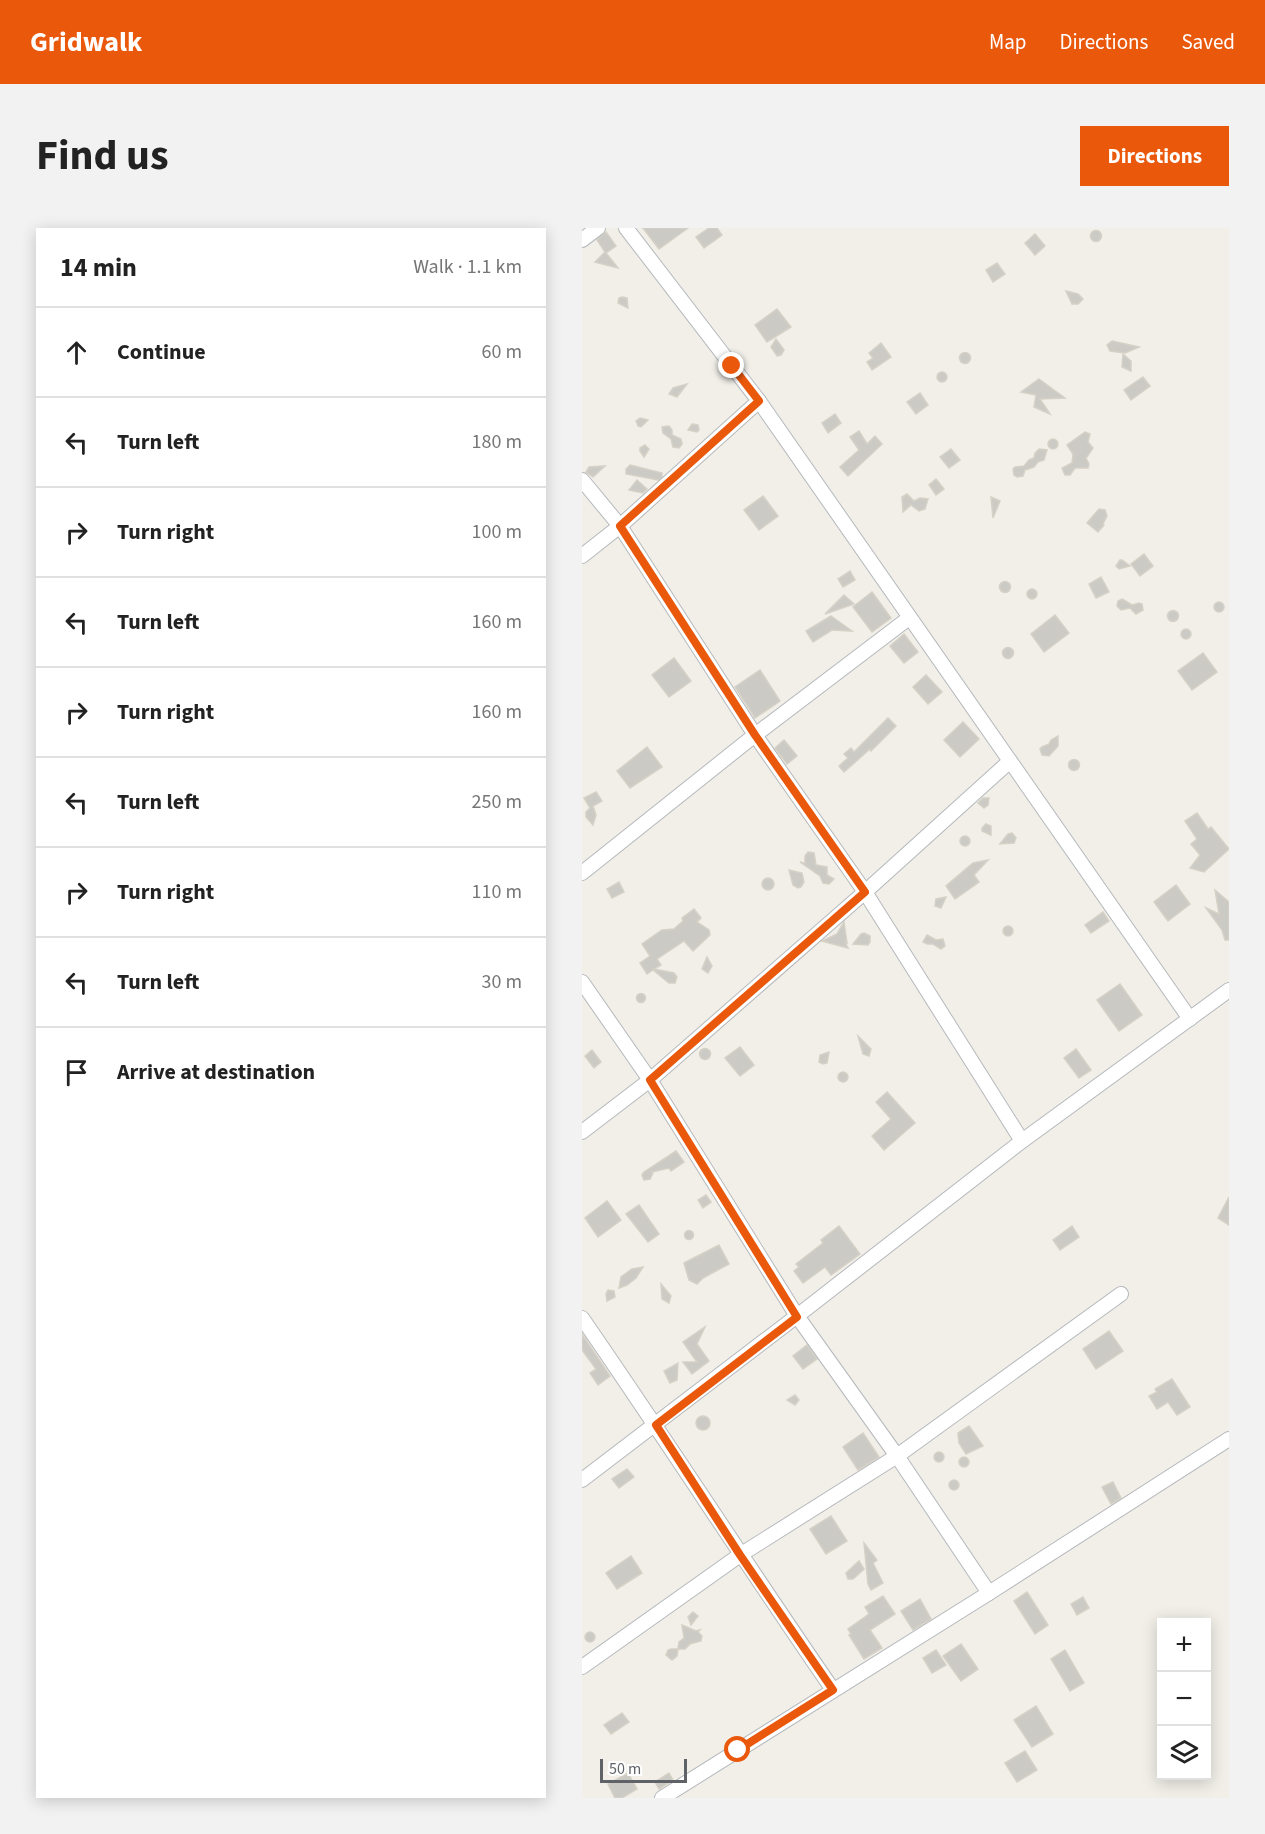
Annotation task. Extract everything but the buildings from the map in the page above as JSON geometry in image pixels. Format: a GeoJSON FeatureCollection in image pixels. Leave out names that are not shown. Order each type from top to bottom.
{"type":"FeatureCollection","features":[{"type":"Feature","properties":{"kind":"street"},"geometry":{"type":"LineString","coordinates":[[582,240],[598,228]]}},
{"type":"Feature","properties":{"kind":"street"},"geometry":{"type":"LineString","coordinates":[[626,228],[759,401],[1190,1019]]}},
{"type":"Feature","properties":{"kind":"street"},"geometry":{"type":"LineString","coordinates":[[582,556],[620,526],[759,401]]}},
{"type":"Feature","properties":{"kind":"street"},"geometry":{"type":"LineString","coordinates":[[582,480],[620,526],[755,735],[865,892],[1022,1140]]}},
{"type":"Feature","properties":{"kind":"street"},"geometry":{"type":"LineString","coordinates":[[582,873],[755,735],[909,618]]}},
{"type":"Feature","properties":{"kind":"street"},"geometry":{"type":"LineString","coordinates":[[582,1132],[650,1080],[865,892],[1010,761]]}},
{"type":"Feature","properties":{"kind":"street"},"geometry":{"type":"LineString","coordinates":[[582,982],[650,1080],[797,1317],[897,1456],[989,1593]]}},
{"type":"Feature","properties":{"kind":"street"},"geometry":{"type":"LineString","coordinates":[[582,1479],[797,1317],[1022,1140],[1229,990]]}},
{"type":"Feature","properties":{"kind":"street"},"geometry":{"type":"LineString","coordinates":[[582,1667],[740,1555],[897,1456],[1120,1294]]}},
{"type":"Feature","properties":{"kind":"street"},"geometry":{"type":"LineString","coordinates":[[582,1318],[833,1690]]}},
{"type":"Feature","properties":{"kind":"street"},"geometry":{"type":"LineString","coordinates":[[662,1798],[1229,1439]]}},
{"type":"Feature","properties":{"kind":"route"},"geometry":{"type":"LineString","coordinates":[[732,366],[759,401],[620,526],[755,735],[865,892],[650,1080],[797,1317],[656,1425],[740,1555],[833,1690],[738,1750]]}}]}
